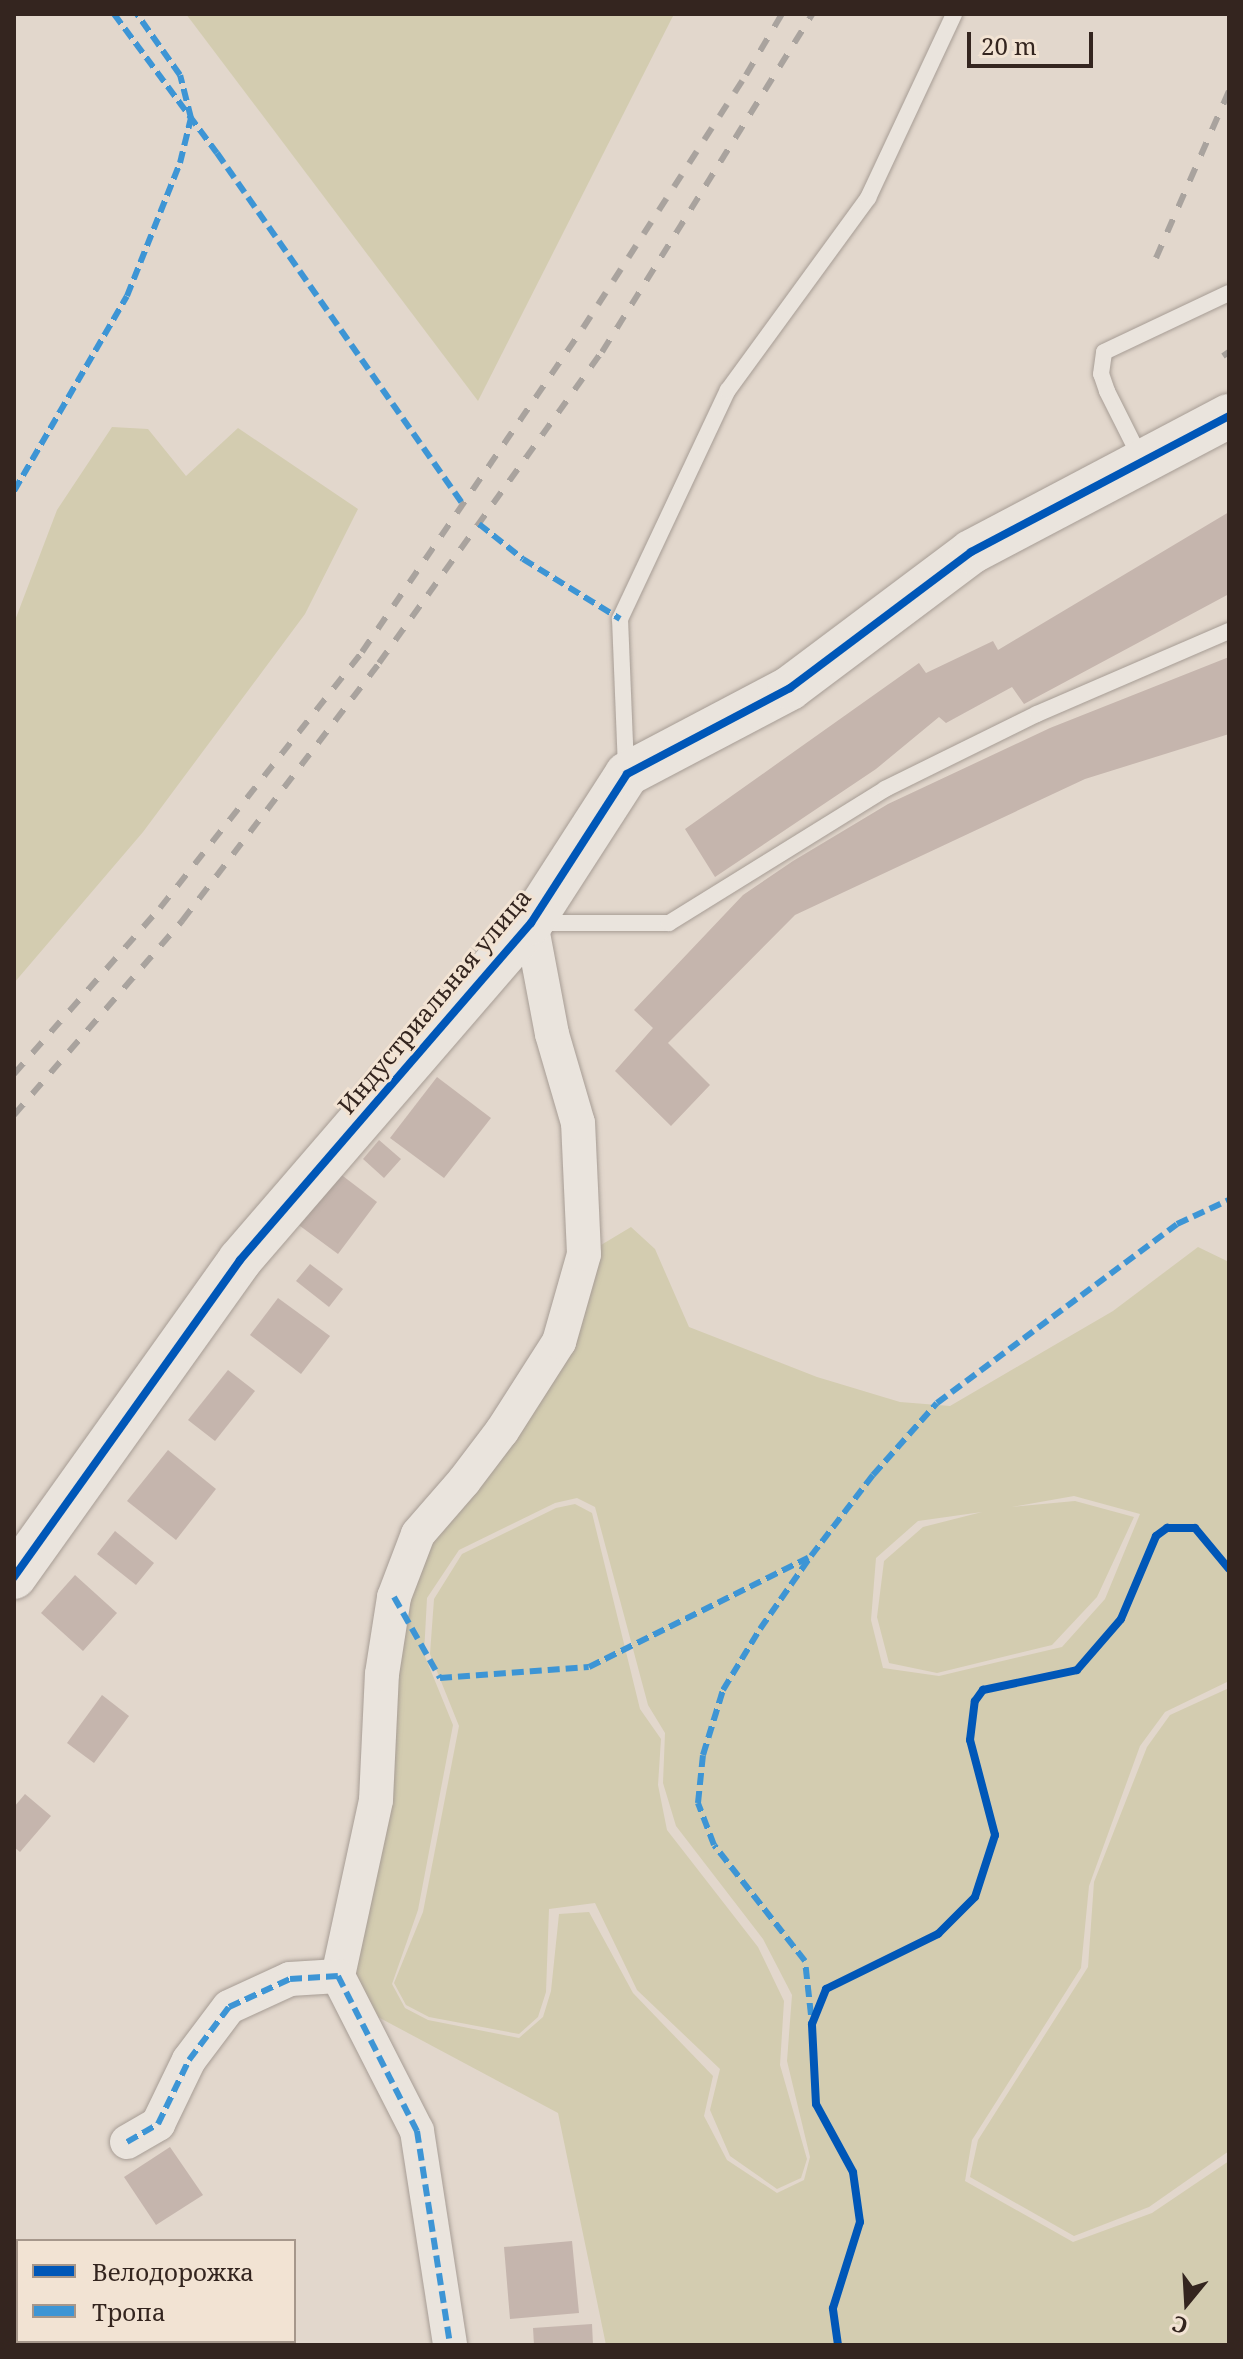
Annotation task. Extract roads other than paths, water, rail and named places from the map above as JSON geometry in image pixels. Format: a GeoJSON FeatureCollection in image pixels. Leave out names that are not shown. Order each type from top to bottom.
{"type":"FeatureCollection","features":[{"type":"Feature","properties":{"kind":"street","name":"Индустриальная улица"},"geometry":{"type":"LineString","coordinates":[[14,1577],[240,1260],[531,923],[627,774],[790,688],[971,552],[1229,416]]}},
{"type":"Feature","properties":{"kind":"street","name":"Индустриальная улица"},"geometry":{"type":"LineString","coordinates":[[338,1976],[376,1800],[382,1674],[394,1597],[418,1534],[502,1431],[559,1342],[584,1254],[578,1123],[552,1034],[531,923]]}},
{"type":"Feature","properties":{"kind":"street"},"geometry":{"type":"LineString","coordinates":[[127,2142],[158,2124],[189,2060],[229,2007],[290,1979],[338,1976],[417,2131],[450,2345]]}},
{"type":"Feature","properties":{"kind":"lane"},"geometry":{"type":"LineString","coordinates":[[627,774],[620,619],[728,390],[868,198],[954,14]]}},
{"type":"Feature","properties":{"kind":"lane"},"geometry":{"type":"LineString","coordinates":[[1143,462],[1107,391],[1101,374],[1104,352],[1229,293]]}},
{"type":"Feature","properties":{"kind":"lane"},"geometry":{"type":"LineString","coordinates":[[531,923],[669,923],[885,789],[1037,714],[1229,631]]}},
{"type":"Feature","properties":{"kind":"railway"},"geometry":{"type":"LineString","coordinates":[[14,1074],[160,908],[362,652],[583,328],[782,14]]}},
{"type":"Feature","properties":{"kind":"railway"},"geometry":{"type":"LineString","coordinates":[[14,1115],[182,921],[379,663],[602,352],[812,14]]}},
{"type":"Feature","properties":{"kind":"railway"},"geometry":{"type":"LineString","coordinates":[[1156,258],[1229,91]]}},
{"type":"Feature","properties":{"kind":"railway"},"geometry":{"type":"LineString","coordinates":[[1223,356],[1229,352]]}}]}
